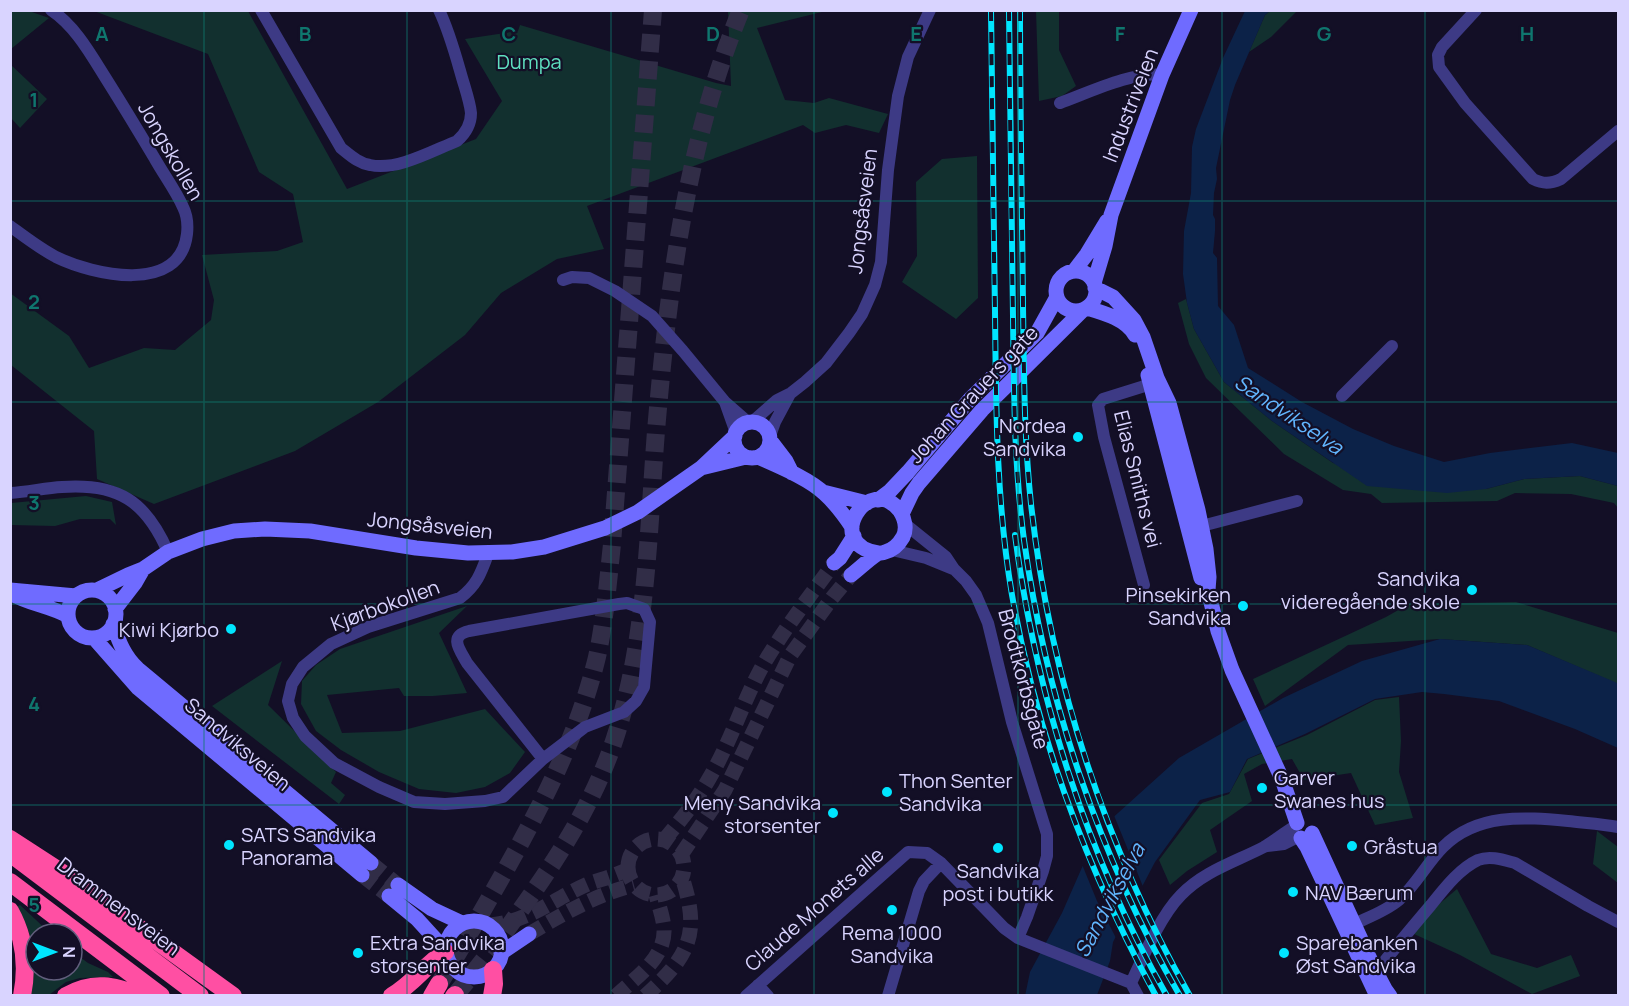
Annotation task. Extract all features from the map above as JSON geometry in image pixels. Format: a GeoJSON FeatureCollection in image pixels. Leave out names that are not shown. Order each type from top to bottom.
{"type":"FeatureCollection","features":[{"type":"Feature","properties":{"kind":"highway"},"geometry":{"type":"LineString","coordinates":[[10,839],[67,876],[189,965],[234,994]]}},
{"type":"Feature","properties":{"kind":"highway","name":"Drammensveien"},"geometry":{"type":"LineString","coordinates":[[10,853],[200,996]]}},
{"type":"Feature","properties":{"kind":"highway"},"geometry":{"type":"LineString","coordinates":[[10,882],[161,996]]}},
{"type":"Feature","properties":{"kind":"highway"},"geometry":{"type":"LineString","coordinates":[[10,911],[18,924],[24,946],[25,974],[22,996]]}},
{"type":"Feature","properties":{"kind":"highway"},"geometry":{"type":"LineString","coordinates":[[392,996],[413,981],[445,950]]}},
{"type":"Feature","properties":{"kind":"highway"},"geometry":{"type":"LineString","coordinates":[[492,996],[493,970]]}},
{"type":"Feature","properties":{"kind":"highway"},"geometry":{"type":"LineString","coordinates":[[66,996],[78,989],[99,985],[142,996]]}},
{"type":"Feature","properties":{"kind":"main road","name":"Industriveien"},"geometry":{"type":"LineString","coordinates":[[1095,286],[1111,215],[1162,75],[1191,10]]}},
{"type":"Feature","properties":{"kind":"main road","name":"Industriveien"},"geometry":{"type":"LineString","coordinates":[[1074,271],[1111,215]]}},
{"type":"Feature","properties":{"kind":"main road"},"geometry":{"type":"LineString","coordinates":[[1074,271],[1083,273],[1091,279],[1095,286],[1095,298],[1085,309],[1076,311],[1066,308],[1057,297],[1056,287],[1059,280],[1074,271]]}},
{"type":"Feature","properties":{"kind":"main road","name":"Elias Smiths vei"},"geometry":{"type":"LineString","coordinates":[[1095,286],[1113,297],[1134,320],[1143,337],[1172,412],[1196,528]]}},
{"type":"Feature","properties":{"kind":"main road","name":"Johan Grauers gate"},"geometry":{"type":"LineString","coordinates":[[873,501],[890,491],[970,399],[1037,333],[1057,297]]}},
{"type":"Feature","properties":{"kind":"main road","name":"Elias Smiths vei"},"geometry":{"type":"LineString","coordinates":[[1085,309],[1114,317],[1132,330],[1140,348],[1196,528],[1206,549],[1208,590],[1225,651],[1282,779],[1296,799],[1301,830]]}},
{"type":"Feature","properties":{"kind":"main road","name":"Johan Grauers gate"},"geometry":{"type":"LineString","coordinates":[[903,519],[912,493],[919,483],[982,410],[1085,309]]}},
{"type":"Feature","properties":{"kind":"main road"},"geometry":{"type":"LineString","coordinates":[[792,473],[765,427],[750,422],[741,426],[735,434],[734,442],[740,454],[792,473],[823,492],[843,514],[863,548],[870,552],[885,552]]}},
{"type":"Feature","properties":{"kind":"main road","name":"Jongsåsveien"},"geometry":{"type":"LineString","coordinates":[[97,590],[143,569],[168,552],[227,532],[265,529],[310,531],[442,552],[488,554],[548,546],[605,528],[640,511],[701,468],[735,434]]}},
{"type":"Feature","properties":{"kind":"main road"},"geometry":{"type":"LineString","coordinates":[[752,457],[767,451],[770,438]]}},
{"type":"Feature","properties":{"kind":"main road","name":"Jongsåsveien"},"geometry":{"type":"LineString","coordinates":[[701,468],[752,457]]}},
{"type":"Feature","properties":{"kind":"main road"},"geometry":{"type":"LineString","coordinates":[[823,492],[888,502],[896,506],[903,519],[905,532],[902,539],[851,575]]}},
{"type":"Feature","properties":{"kind":"main road"},"geometry":{"type":"LineString","coordinates":[[834,563],[840,558],[853,532],[853,520],[856,513],[861,507],[873,501]]}},
{"type":"Feature","properties":{"kind":"main road","name":"Jongsåsveien"},"geometry":{"type":"LineString","coordinates":[[114,617],[143,569]]}},
{"type":"Feature","properties":{"kind":"main road"},"geometry":{"type":"LineString","coordinates":[[10,592],[23,590],[76,596]]}},
{"type":"Feature","properties":{"kind":"main road"},"geometry":{"type":"LineString","coordinates":[[97,590],[109,597],[114,617],[105,634],[94,638],[85,637],[77,633],[71,625],[68,616],[70,605],[76,596],[86,591],[97,590]]}},
{"type":"Feature","properties":{"kind":"main road"},"geometry":{"type":"LineString","coordinates":[[10,592],[22,600],[68,616]]}},
{"type":"Feature","properties":{"kind":"main road","name":"Sandviksveien"},"geometry":{"type":"LineString","coordinates":[[94,638],[138,688],[367,869],[138,669],[123,650],[114,617]]}},
{"type":"Feature","properties":{"kind":"main road"},"geometry":{"type":"LineString","coordinates":[[1301,830],[1354,924],[1360,949],[1377,996]]}},
{"type":"Feature","properties":{"kind":"main road"},"geometry":{"type":"LineString","coordinates":[[1301,830],[1307,847],[1360,949],[1390,996]]}},
{"type":"Feature","properties":{"kind":"main road"},"geometry":{"type":"LineString","coordinates":[[445,950],[450,933],[462,923],[476,921],[489,925],[499,937],[501,945],[500,959],[493,970],[486,975],[468,977],[460,974],[448,961],[445,950],[394,890],[462,923]]}},
{"type":"Feature","properties":{"kind":"main road"},"geometry":{"type":"LineString","coordinates":[[501,952],[529,934]]}},
{"type":"Feature","properties":{"kind":"street","name":"Jongskollen"},"geometry":{"type":"LineString","coordinates":[[10,226],[29,241],[57,257],[98,272],[128,276],[143,275],[168,266],[184,249],[187,234],[187,221],[183,207],[140,133],[95,61],[74,32],[61,17],[51,10]]}},
{"type":"Feature","properties":{"kind":"street"},"geometry":{"type":"LineString","coordinates":[[261,10],[341,148],[353,158],[368,165],[383,166],[401,163],[457,141],[469,126],[471,114],[468,99],[451,40],[439,10]]}},
{"type":"Feature","properties":{"kind":"street","name":"Jongsåsveien"},"geometry":{"type":"LineString","coordinates":[[750,422],[817,372],[862,314],[881,262],[888,170],[898,96],[908,57],[930,10]]}},
{"type":"Feature","properties":{"kind":"street"},"geometry":{"type":"LineString","coordinates":[[1476,10],[1445,43],[1438,55],[1438,63],[1441,71],[1495,138],[1533,179],[1542,183],[1552,183],[1561,179],[1618,131]]}},
{"type":"Feature","properties":{"kind":"street"},"geometry":{"type":"LineString","coordinates":[[1060,103],[1149,74],[1162,75]]}},
{"type":"Feature","properties":{"kind":"street"},"geometry":{"type":"LineString","coordinates":[[563,280],[572,277],[588,278],[615,291],[652,316],[725,402],[750,422]]}},
{"type":"Feature","properties":{"kind":"street"},"geometry":{"type":"LineString","coordinates":[[1344,394],[1392,346]]}},
{"type":"Feature","properties":{"kind":"street","name":"Elias Smiths vei"},"geometry":{"type":"LineString","coordinates":[[1144,585],[1104,437],[1098,405],[1103,399],[1151,384]]}},
{"type":"Feature","properties":{"kind":"street","name":"Jongsåsveien"},"geometry":{"type":"LineString","coordinates":[[770,438],[775,422],[791,393]]}},
{"type":"Feature","properties":{"kind":"street"},"geometry":{"type":"LineString","coordinates":[[725,402],[735,434]]}},
{"type":"Feature","properties":{"kind":"street"},"geometry":{"type":"LineString","coordinates":[[10,493],[63,487],[95,488],[119,493],[152,520],[168,552]]}},
{"type":"Feature","properties":{"kind":"street"},"geometry":{"type":"LineString","coordinates":[[1196,528],[1297,501]]}},
{"type":"Feature","properties":{"kind":"street","name":"Brodtkorbsgate"},"geometry":{"type":"LineString","coordinates":[[903,519],[946,557],[976,595],[988,623],[1012,722],[1047,834],[1047,856],[1018,938]]}},
{"type":"Feature","properties":{"kind":"street","name":"Brodtkorbsgate"},"geometry":{"type":"LineString","coordinates":[[885,552],[926,558],[954,569]]}},
{"type":"Feature","properties":{"kind":"street","name":"Kjørbokollen"},"geometry":{"type":"LineString","coordinates":[[488,554],[480,576],[471,590],[460,598],[368,627],[331,644],[303,667],[292,684],[288,701],[293,718],[305,736],[334,763],[414,802],[445,804],[485,801],[503,797],[543,759],[585,727],[624,712],[636,701],[644,687],[646,670],[650,622],[644,609],[627,603],[619,603],[470,631],[458,636],[459,650],[467,663],[543,759]]}},
{"type":"Feature","properties":{"kind":"street"},"geometry":{"type":"LineString","coordinates":[[1354,924],[1399,900],[1443,847],[1454,837],[1477,824],[1517,818],[1618,826]]}},
{"type":"Feature","properties":{"kind":"street"},"geometry":{"type":"LineString","coordinates":[[1138,996],[1131,983],[1169,910],[1180,896],[1204,876],[1265,846],[1280,835],[1301,830]]}},
{"type":"Feature","properties":{"kind":"street","name":"Claude Monets alle"},"geometry":{"type":"LineString","coordinates":[[746,996],[908,852],[927,853],[941,863],[1004,928],[1018,938],[1131,983]]}},
{"type":"Feature","properties":{"kind":"street"},"geometry":{"type":"LineString","coordinates":[[1375,970],[1381,966],[1451,881],[1479,860],[1504,860],[1515,863],[1618,922]]}},
{"type":"Feature","properties":{"kind":"street"},"geometry":{"type":"LineString","coordinates":[[888,996],[919,891],[924,881],[941,863]]}},
{"type":"Feature","properties":{"kind":"street"},"geometry":{"type":"LineString","coordinates":[[758,985],[768,996]]}},
{"type":"Feature","properties":{"kind":"green space"},"geometry":{"type":"Polygon","coordinates":[[[11,10],[29,11],[49,18],[11,49],[11,10]]]}},
{"type":"Feature","properties":{"kind":"green space","name":"Dumpa"},"geometry":{"type":"Polygon","coordinates":[[[94,11],[248,11],[347,189],[476,139],[502,101],[465,39],[518,31],[520,25],[731,86],[728,11],[826,11],[757,28],[785,100],[814,103],[829,98],[888,114],[879,133],[846,125],[815,133],[803,125],[587,206],[604,249],[557,259],[501,293],[465,335],[378,402],[295,451],[154,504],[97,479],[94,431],[11,365],[10,293],[69,336],[89,368],[144,348],[175,350],[211,320],[214,300],[202,255],[277,251],[303,242],[293,194],[259,172],[208,54],[94,11]]]}},
{"type":"Feature","properties":{"kind":"green space"},"geometry":{"type":"Polygon","coordinates":[[[1036,11],[1059,11],[1059,50],[1076,86],[1062,96],[1039,101],[1036,11]]]}},
{"type":"Feature","properties":{"kind":"green space"},"geometry":{"type":"Polygon","coordinates":[[[1270,11],[1297,11],[1271,37],[1249,52],[1265,15],[1270,11]]]}},
{"type":"Feature","properties":{"kind":"green space"},"geometry":{"type":"Polygon","coordinates":[[[10,64],[47,99],[20,128],[11,118],[10,64]]]}},
{"type":"Feature","properties":{"kind":"green space"},"geometry":{"type":"Polygon","coordinates":[[[977,156],[978,298],[956,319],[902,282],[917,256],[916,182],[942,159],[977,156]]]}},
{"type":"Feature","properties":{"kind":"green space"},"geometry":{"type":"Polygon","coordinates":[[[1186,299],[1194,329],[1224,382],[1272,421],[1333,463],[1486,489],[1524,479],[1580,476],[1618,486],[1618,508],[1614,503],[1571,494],[1515,493],[1497,501],[1382,503],[1371,494],[1343,490],[1284,454],[1206,378],[1189,344],[1178,303],[1186,299]]]}},
{"type":"Feature","properties":{"kind":"green space"},"geometry":{"type":"Polygon","coordinates":[[[86,496],[112,502],[116,525],[110,519],[80,519],[55,526],[11,525],[11,503],[86,496]]]}},
{"type":"Feature","properties":{"kind":"green space"},"geometry":{"type":"Polygon","coordinates":[[[1516,602],[1618,633],[1618,684],[1527,645],[1440,639],[1348,645],[1265,706],[1253,679],[1409,604],[1516,602]]]}},
{"type":"Feature","properties":{"kind":"green space"},"geometry":{"type":"Polygon","coordinates":[[[467,606],[439,633],[467,693],[404,696],[399,688],[327,695],[342,733],[400,731],[485,709],[525,752],[510,773],[485,787],[456,793],[419,789],[379,772],[341,750],[316,731],[301,704],[302,681],[316,665],[340,649],[467,606]]]}},
{"type":"Feature","properties":{"kind":"green space"},"geometry":{"type":"Polygon","coordinates":[[[282,661],[268,705],[336,772],[331,783],[345,795],[339,804],[212,706],[282,661]]]}},
{"type":"Feature","properties":{"kind":"green space"},"geometry":{"type":"Polygon","coordinates":[[[1399,697],[1401,741],[1399,772],[1413,818],[1375,825],[1351,773],[1304,780],[1292,759],[1262,764],[1244,774],[1252,801],[1210,830],[1217,852],[1170,885],[1159,860],[1202,803],[1229,794],[1248,759],[1307,735],[1375,700],[1399,697]]]}},
{"type":"Feature","properties":{"kind":"green space"},"geometry":{"type":"Polygon","coordinates":[[[1597,831],[1618,847],[1618,883],[1593,864],[1597,831]]]}},
{"type":"Feature","properties":{"kind":"green space"},"geometry":{"type":"Polygon","coordinates":[[[1457,889],[1491,954],[1537,968],[1571,955],[1580,976],[1532,994],[1460,955],[1414,934],[1438,905],[1457,889]]]}},
{"type":"Feature","properties":{"kind":"green space"},"geometry":{"type":"Polygon","coordinates":[[[20,905],[38,922],[25,922],[18,906],[20,905]]]}},
{"type":"Feature","properties":{"kind":"green space"},"geometry":{"type":"Polygon","coordinates":[[[84,960],[108,972],[113,977],[84,978],[84,960]]]}},
{"type":"Feature","properties":{"kind":"green space"},"geometry":{"type":"Polygon","coordinates":[[[30,982],[66,982],[49,995],[28,995],[30,982]]]}},
{"type":"Feature","properties":{"kind":"water","name":"Sandvikselva"},"geometry":{"type":"Polygon","coordinates":[[[1245,11],[1270,11],[1265,15],[1230,100],[1216,168],[1213,253],[1217,258],[1218,306],[1234,325],[1248,368],[1302,402],[1353,429],[1394,446],[1444,462],[1490,453],[1572,443],[1618,453],[1618,486],[1580,476],[1524,479],[1486,489],[1447,493],[1367,486],[1272,421],[1224,382],[1194,329],[1187,303],[1183,274],[1184,231],[1191,193],[1192,147],[1196,129],[1223,58],[1245,11]]]}},
{"type":"Feature","properties":{"kind":"water","name":"Sandvikselva"},"geometry":{"type":"Polygon","coordinates":[[[1440,639],[1527,645],[1615,682],[1618,684],[1618,748],[1575,729],[1499,701],[1422,692],[1375,699],[1305,734],[1247,759],[1230,792],[1200,800],[1155,862],[1113,942],[1110,961],[1097,995],[1025,996],[1030,972],[1062,913],[1098,831],[1179,758],[1283,698],[1362,661],[1440,639]]]}},
{"type":"Feature","properties":{"kind":"pier"},"geometry":{"type":"Polygon","coordinates":[[[1113,813],[1144,889],[1117,940],[1097,901],[1081,862],[1095,829],[1113,813]]]}},
{"type":"Feature","properties":{"kind":"tunnel"},"geometry":{"type":"LineString","coordinates":[[439,984],[501,878],[544,798],[580,715],[597,657],[612,544],[653,10]]}},
{"type":"Feature","properties":{"kind":"tunnel"},"geometry":{"type":"LineString","coordinates":[[455,995],[506,930],[563,847],[587,805],[607,761],[626,701],[640,625],[661,378],[682,218],[706,112],[741,10]]}},
{"type":"Feature","properties":{"kind":"tunnel"},"geometry":{"type":"LineString","coordinates":[[664,840],[689,810],[710,777],[763,665],[797,613],[834,563]]}},
{"type":"Feature","properties":{"kind":"tunnel"},"geometry":{"type":"LineString","coordinates":[[681,855],[725,790],[790,656],[851,575]]}},
{"type":"Feature","properties":{"kind":"tunnel"},"geometry":{"type":"LineString","coordinates":[[656,839],[667,841],[676,847],[682,856],[684,867],[682,878],[676,887],[667,893],[656,895],[645,893],[636,887],[630,878],[628,867],[630,856],[636,847],[645,841],[656,839]]}},
{"type":"Feature","properties":{"kind":"tunnel"},"geometry":{"type":"LineString","coordinates":[[371,863],[398,885]]}},
{"type":"Feature","properties":{"kind":"tunnel"},"geometry":{"type":"LineString","coordinates":[[489,925],[529,915],[575,890],[628,869]]}},
{"type":"Feature","properties":{"kind":"tunnel"},"geometry":{"type":"LineString","coordinates":[[362,875],[389,896]]}},
{"type":"Feature","properties":{"kind":"tunnel"},"geometry":{"type":"LineString","coordinates":[[645,996],[672,969],[687,943],[690,914],[682,877]]}},
{"type":"Feature","properties":{"kind":"tunnel"},"geometry":{"type":"LineString","coordinates":[[529,934],[567,912],[634,885]]}},
{"type":"Feature","properties":{"kind":"tunnel"},"geometry":{"type":"LineString","coordinates":[[616,996],[641,974],[660,949],[664,928],[656,895]]}},
{"type":"Feature","properties":{"kind":"railway"},"geometry":{"type":"LineString","coordinates":[[991,10],[998,453],[1003,524],[1012,595],[1035,700],[1068,802],[1108,900],[1156,996]]}},
{"type":"Feature","properties":{"kind":"railway"},"geometry":{"type":"LineString","coordinates":[[1009,10],[1015,428],[1024,540],[1034,600],[1046,659],[1080,776],[1125,888],[1180,996]]}},
{"type":"Feature","properties":{"kind":"railway"},"geometry":{"type":"LineString","coordinates":[[1020,10],[1025,405],[1031,504],[1040,569],[1067,696],[1085,758],[1132,879],[1159,938],[1190,996]]}},
{"type":"Feature","properties":{"kind":"railway"},"geometry":{"type":"LineString","coordinates":[[1015,535],[1036,655],[1068,773],[1112,887],[1167,996]]}},
{"type":"Feature","properties":{"kind":"place","name":"Nordea Sandvika"},"geometry":{"type":"Point","coordinates":[1078,437]}},
{"type":"Feature","properties":{"kind":"place","name":"Sandvika videregående skole"},"geometry":{"type":"Point","coordinates":[1472,590]}},
{"type":"Feature","properties":{"kind":"place","name":"Pinsekirken Sandvika"},"geometry":{"type":"Point","coordinates":[1243,606]}},
{"type":"Feature","properties":{"kind":"place","name":"Kiwi Kjørbo"},"geometry":{"type":"Point","coordinates":[231,629]}},
{"type":"Feature","properties":{"kind":"place","name":"Garver Swanes hus"},"geometry":{"type":"Point","coordinates":[1262,788]}},
{"type":"Feature","properties":{"kind":"place","name":"Thon Senter Sandvika"},"geometry":{"type":"Point","coordinates":[887,792]}},
{"type":"Feature","properties":{"kind":"place","name":"Meny Sandvika storsenter"},"geometry":{"type":"Point","coordinates":[833,813]}},
{"type":"Feature","properties":{"kind":"place","name":"SATS Sandvika Panorama"},"geometry":{"type":"Point","coordinates":[229,845]}},
{"type":"Feature","properties":{"kind":"place","name":"Gråstua"},"geometry":{"type":"Point","coordinates":[1352,846]}},
{"type":"Feature","properties":{"kind":"place","name":"Sandvika post i butikk"},"geometry":{"type":"Point","coordinates":[998,848]}},
{"type":"Feature","properties":{"kind":"place","name":"NAV Bærum"},"geometry":{"type":"Point","coordinates":[1293,892]}},
{"type":"Feature","properties":{"kind":"place","name":"Rema 1000 Sandvika"},"geometry":{"type":"Point","coordinates":[892,910]}},
{"type":"Feature","properties":{"kind":"place","name":"Extra Sandvika storsenter"},"geometry":{"type":"Point","coordinates":[358,953]}},
{"type":"Feature","properties":{"kind":"place","name":"Sparebanken Øst Sandvika"},"geometry":{"type":"Point","coordinates":[1284,953]}}]}
